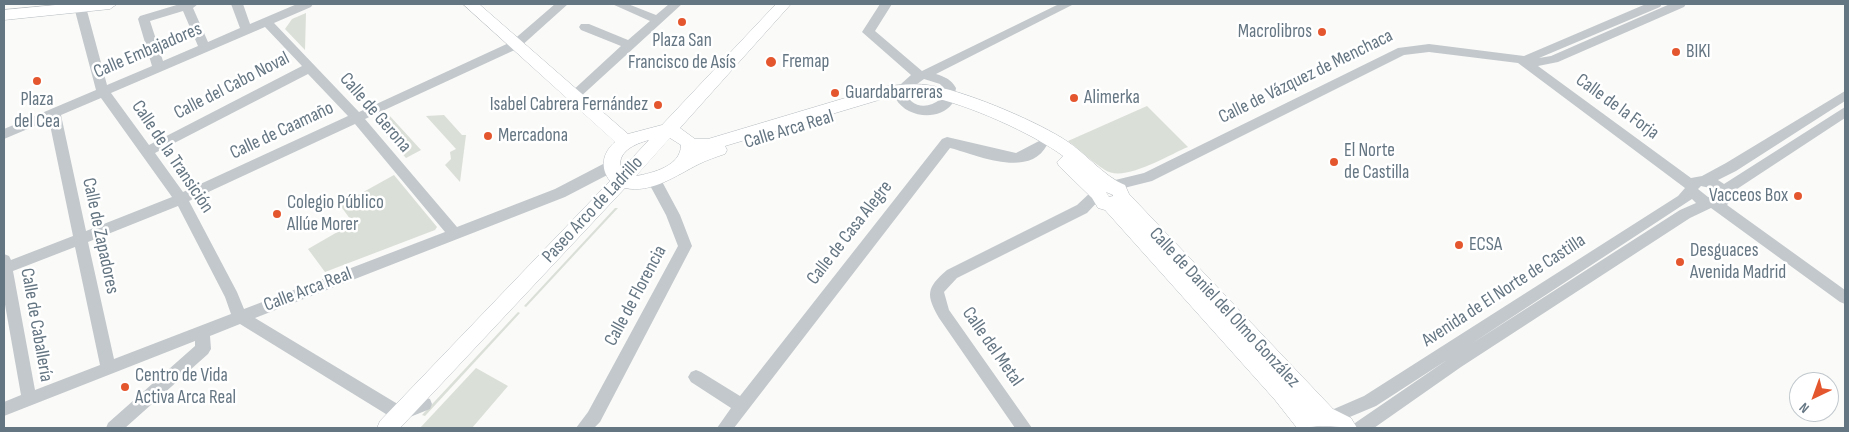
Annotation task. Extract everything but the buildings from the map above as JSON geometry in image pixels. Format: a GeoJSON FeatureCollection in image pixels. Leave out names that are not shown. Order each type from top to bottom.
{"type":"FeatureCollection","features":[{"type":"Feature","properties":{"kind":"main road"},"geometry":{"type":"LineString","coordinates":[[4,15],[110,4]]}},
{"type":"Feature","properties":{"kind":"main road"},"geometry":{"type":"LineString","coordinates":[[470,4],[626,142]]}},
{"type":"Feature","properties":{"kind":"main road","name":"Paseo Arco de Ladrillo"},"geometry":{"type":"LineString","coordinates":[[396,424],[424,404],[628,181],[784,4]]}},
{"type":"Feature","properties":{"kind":"main road","name":"Paseo Arco de Ladrillo"},"geometry":{"type":"LineString","coordinates":[[671,132],[794,4]]}},
{"type":"Feature","properties":{"kind":"main road"},"geometry":{"type":"LineString","coordinates":[[882,93],[920,77]]}},
{"type":"Feature","properties":{"kind":"main road","name":"Calle Arca Real"},"geometry":{"type":"LineString","coordinates":[[689,145],[714,144],[882,93],[903,95]]}},
{"type":"Feature","properties":{"kind":"main road","name":"Calle de Daniel del Olmo González"},"geometry":{"type":"LineString","coordinates":[[903,95],[924,99],[948,95],[1037,131],[1075,155],[1282,394],[1308,428],[1315,419],[1335,420]]}},
{"type":"Feature","properties":{"kind":"main road","name":"Calle Arca Real"},"geometry":{"type":"LineString","coordinates":[[628,181],[653,178],[704,154],[903,95]]}},
{"type":"Feature","properties":{"kind":"main road","name":"Calle de Daniel del Olmo González"},"geometry":{"type":"LineString","coordinates":[[948,95],[1041,145],[1110,195],[1335,420]]}},
{"type":"Feature","properties":{"kind":"main road"},"geometry":{"type":"LineString","coordinates":[[628,181],[614,174],[610,167],[611,158],[626,142],[654,132],[671,132],[685,138],[689,145],[687,159],[678,167]]}},
{"type":"Feature","properties":{"kind":"main road","name":"Paseo Arco de Ladrillo"},"geometry":{"type":"LineString","coordinates":[[396,424],[628,181]]}},
{"type":"Feature","properties":{"kind":"street"},"geometry":{"type":"LineString","coordinates":[[158,66],[144,19],[189,4],[204,47]]}},
{"type":"Feature","properties":{"kind":"street"},"geometry":{"type":"LineString","coordinates":[[237,4],[246,29]]}},
{"type":"Feature","properties":{"kind":"street","name":"Calle Embajadores"},"geometry":{"type":"LineString","coordinates":[[4,134],[102,90],[307,4]]}},
{"type":"Feature","properties":{"kind":"street","name":"Calle de Caamaño"},"geometry":{"type":"LineString","coordinates":[[4,265],[181,199],[515,45],[562,4]]}},
{"type":"Feature","properties":{"kind":"street"},"geometry":{"type":"LineString","coordinates":[[618,4],[657,20]]}},
{"type":"Feature","properties":{"kind":"street"},"geometry":{"type":"LineString","coordinates":[[574,96],[628,45],[676,4]]}},
{"type":"Feature","properties":{"kind":"street"},"geometry":{"type":"LineString","coordinates":[[886,4],[868,32],[920,77],[936,77],[948,95]]}},
{"type":"Feature","properties":{"kind":"street"},"geometry":{"type":"LineString","coordinates":[[903,95],[920,77],[1068,4]]}},
{"type":"Feature","properties":{"kind":"street","name":"Calle de Vázquez de Menchaca"},"geometry":{"type":"LineString","coordinates":[[1538,59],[1656,4]]}},
{"type":"Feature","properties":{"kind":"street","name":"Calle de Vázquez de Menchaca"},"geometry":{"type":"LineString","coordinates":[[937,286],[952,274],[1402,51],[1429,48],[1521,60],[1554,59],[1680,4]]}},
{"type":"Feature","properties":{"kind":"street","name":"Calle de la Transición"},"geometry":{"type":"LineString","coordinates":[[80,8],[102,90],[181,199],[232,296],[239,316]]}},
{"type":"Feature","properties":{"kind":"street","name":"Calle de Gerona"},"geometry":{"type":"LineString","coordinates":[[266,21],[356,117],[454,234]]}},
{"type":"Feature","properties":{"kind":"street"},"geometry":{"type":"LineString","coordinates":[[585,27],[628,45]]}},
{"type":"Feature","properties":{"kind":"street","name":"Calle de la Forja"},"geometry":{"type":"LineString","coordinates":[[1538,59],[1560,80],[1697,184]]}},
{"type":"Feature","properties":{"kind":"street","name":"Calle de la Forja"},"geometry":{"type":"LineString","coordinates":[[1521,60],[1697,184]]}},
{"type":"Feature","properties":{"kind":"street"},"geometry":{"type":"LineString","coordinates":[[948,95],[952,61]]}},
{"type":"Feature","properties":{"kind":"street","name":"Calle del Cabo Noval"},"geometry":{"type":"LineString","coordinates":[[146,152],[309,68]]}},
{"type":"Feature","properties":{"kind":"street","name":"Avenida de El Norte de Castilla"},"geometry":{"type":"LineString","coordinates":[[1335,420],[1378,396],[1683,200],[1697,184],[1731,167],[1845,95]]}},
{"type":"Feature","properties":{"kind":"street","name":"Calle de Zapadores"},"geometry":{"type":"LineString","coordinates":[[54,112],[108,368]]}},
{"type":"Feature","properties":{"kind":"street","name":"Avenida de El Norte de Castilla"},"geometry":{"type":"LineString","coordinates":[[1361,428],[1456,362],[1685,214],[1718,199],[1845,112]]}},
{"type":"Feature","properties":{"kind":"street","name":"Calle de Casa Alegre"},"geometry":{"type":"LineString","coordinates":[[725,428],[947,142],[995,153],[1007,158],[1020,158],[1041,145]]}},
{"type":"Feature","properties":{"kind":"street","name":"Calle Arca Real"},"geometry":{"type":"LineString","coordinates":[[4,408],[560,193],[610,167]]}},
{"type":"Feature","properties":{"kind":"street","name":"Calle de Florencia"},"geometry":{"type":"LineString","coordinates":[[584,428],[594,417],[685,246],[673,215],[653,178]]}},
{"type":"Feature","properties":{"kind":"street"},"geometry":{"type":"LineString","coordinates":[[1845,286],[1718,199],[1698,197],[1697,184],[1715,184],[1718,199],[1845,298]]}},
{"type":"Feature","properties":{"kind":"street","name":"Calle de Caballería"},"geometry":{"type":"LineString","coordinates":[[4,265],[29,398]]}},
{"type":"Feature","properties":{"kind":"street","name":"Calle del Metal"},"geometry":{"type":"LineString","coordinates":[[937,286],[935,298],[944,314],[1024,428]]}},
{"type":"Feature","properties":{"kind":"street"},"geometry":{"type":"LineString","coordinates":[[239,316],[396,424]]}},
{"type":"Feature","properties":{"kind":"street"},"geometry":{"type":"LineString","coordinates":[[114,428],[203,349],[204,336],[202,331]]}},
{"type":"Feature","properties":{"kind":"street"},"geometry":{"type":"LineString","coordinates":[[696,377],[742,406]]}},
{"type":"Feature","properties":{"kind":"shaded area"},"geometry":{"type":"Polygon","coordinates":[[[306,13],[305,50],[285,29],[292,19],[306,13]]]}},
{"type":"Feature","properties":{"kind":"shaded area"},"geometry":{"type":"Polygon","coordinates":[[[1147,106],[1188,147],[1134,171],[1113,173],[1100,167],[1068,141],[1147,106]]]}},
{"type":"Feature","properties":{"kind":"shaded area"},"geometry":{"type":"Polygon","coordinates":[[[388,114],[421,150],[406,158],[374,121],[388,114]]]}},
{"type":"Feature","properties":{"kind":"shaded area"},"geometry":{"type":"Polygon","coordinates":[[[444,115],[462,135],[466,135],[460,182],[445,165],[451,159],[450,152],[456,149],[426,116],[444,115]]]}},
{"type":"Feature","properties":{"kind":"shaded area"},"geometry":{"type":"Polygon","coordinates":[[[394,175],[437,227],[435,230],[325,272],[308,249],[353,223],[340,205],[394,175]]]}},
{"type":"Feature","properties":{"kind":"shaded area"},"geometry":{"type":"Polygon","coordinates":[[[615,208],[618,208],[526,307],[524,306],[615,208]]]}},
{"type":"Feature","properties":{"kind":"shaded area"},"geometry":{"type":"Polygon","coordinates":[[[518,312],[520,313],[425,416],[422,415],[518,312]]]}},
{"type":"Feature","properties":{"kind":"shaded area"},"geometry":{"type":"Polygon","coordinates":[[[476,368],[508,386],[472,428],[420,428],[476,368]]]}},
{"type":"Feature","properties":{"kind":"place","name":"Plaza San Francisco de Asís"},"geometry":{"type":"Point","coordinates":[682,22]}},
{"type":"Feature","properties":{"kind":"place","name":"Macrolibros"},"geometry":{"type":"Point","coordinates":[1322,32]}},
{"type":"Feature","properties":{"kind":"place","name":"BIKI"},"geometry":{"type":"Point","coordinates":[1676,52]}},
{"type":"Feature","properties":{"kind":"place","name":"Fremap"},"geometry":{"type":"Point","coordinates":[771,62]}},
{"type":"Feature","properties":{"kind":"place","name":"Plaza del Cea"},"geometry":{"type":"Point","coordinates":[37,81]}},
{"type":"Feature","properties":{"kind":"place","name":"Guardabarreras"},"geometry":{"type":"Point","coordinates":[835,93]}},
{"type":"Feature","properties":{"kind":"place","name":"Alimerka"},"geometry":{"type":"Point","coordinates":[1074,98]}},
{"type":"Feature","properties":{"kind":"place","name":"Isabel Cabrera Fernández"},"geometry":{"type":"Point","coordinates":[658,105]}},
{"type":"Feature","properties":{"kind":"place","name":"Mercadona"},"geometry":{"type":"Point","coordinates":[488,136]}},
{"type":"Feature","properties":{"kind":"place","name":"El Norte de Castilla"},"geometry":{"type":"Point","coordinates":[1334,162]}},
{"type":"Feature","properties":{"kind":"place","name":"Vacceos Box"},"geometry":{"type":"Point","coordinates":[1798,196]}},
{"type":"Feature","properties":{"kind":"place","name":"Colegio Público Allúe Morer"},"geometry":{"type":"Point","coordinates":[277,214]}},
{"type":"Feature","properties":{"kind":"place","name":"ECSA"},"geometry":{"type":"Point","coordinates":[1459,245]}},
{"type":"Feature","properties":{"kind":"place","name":"Desguaces Avenida Madrid"},"geometry":{"type":"Point","coordinates":[1680,262]}},
{"type":"Feature","properties":{"kind":"place","name":"Centro de Vida Activa Arca Real"},"geometry":{"type":"Point","coordinates":[125,387]}}]}
